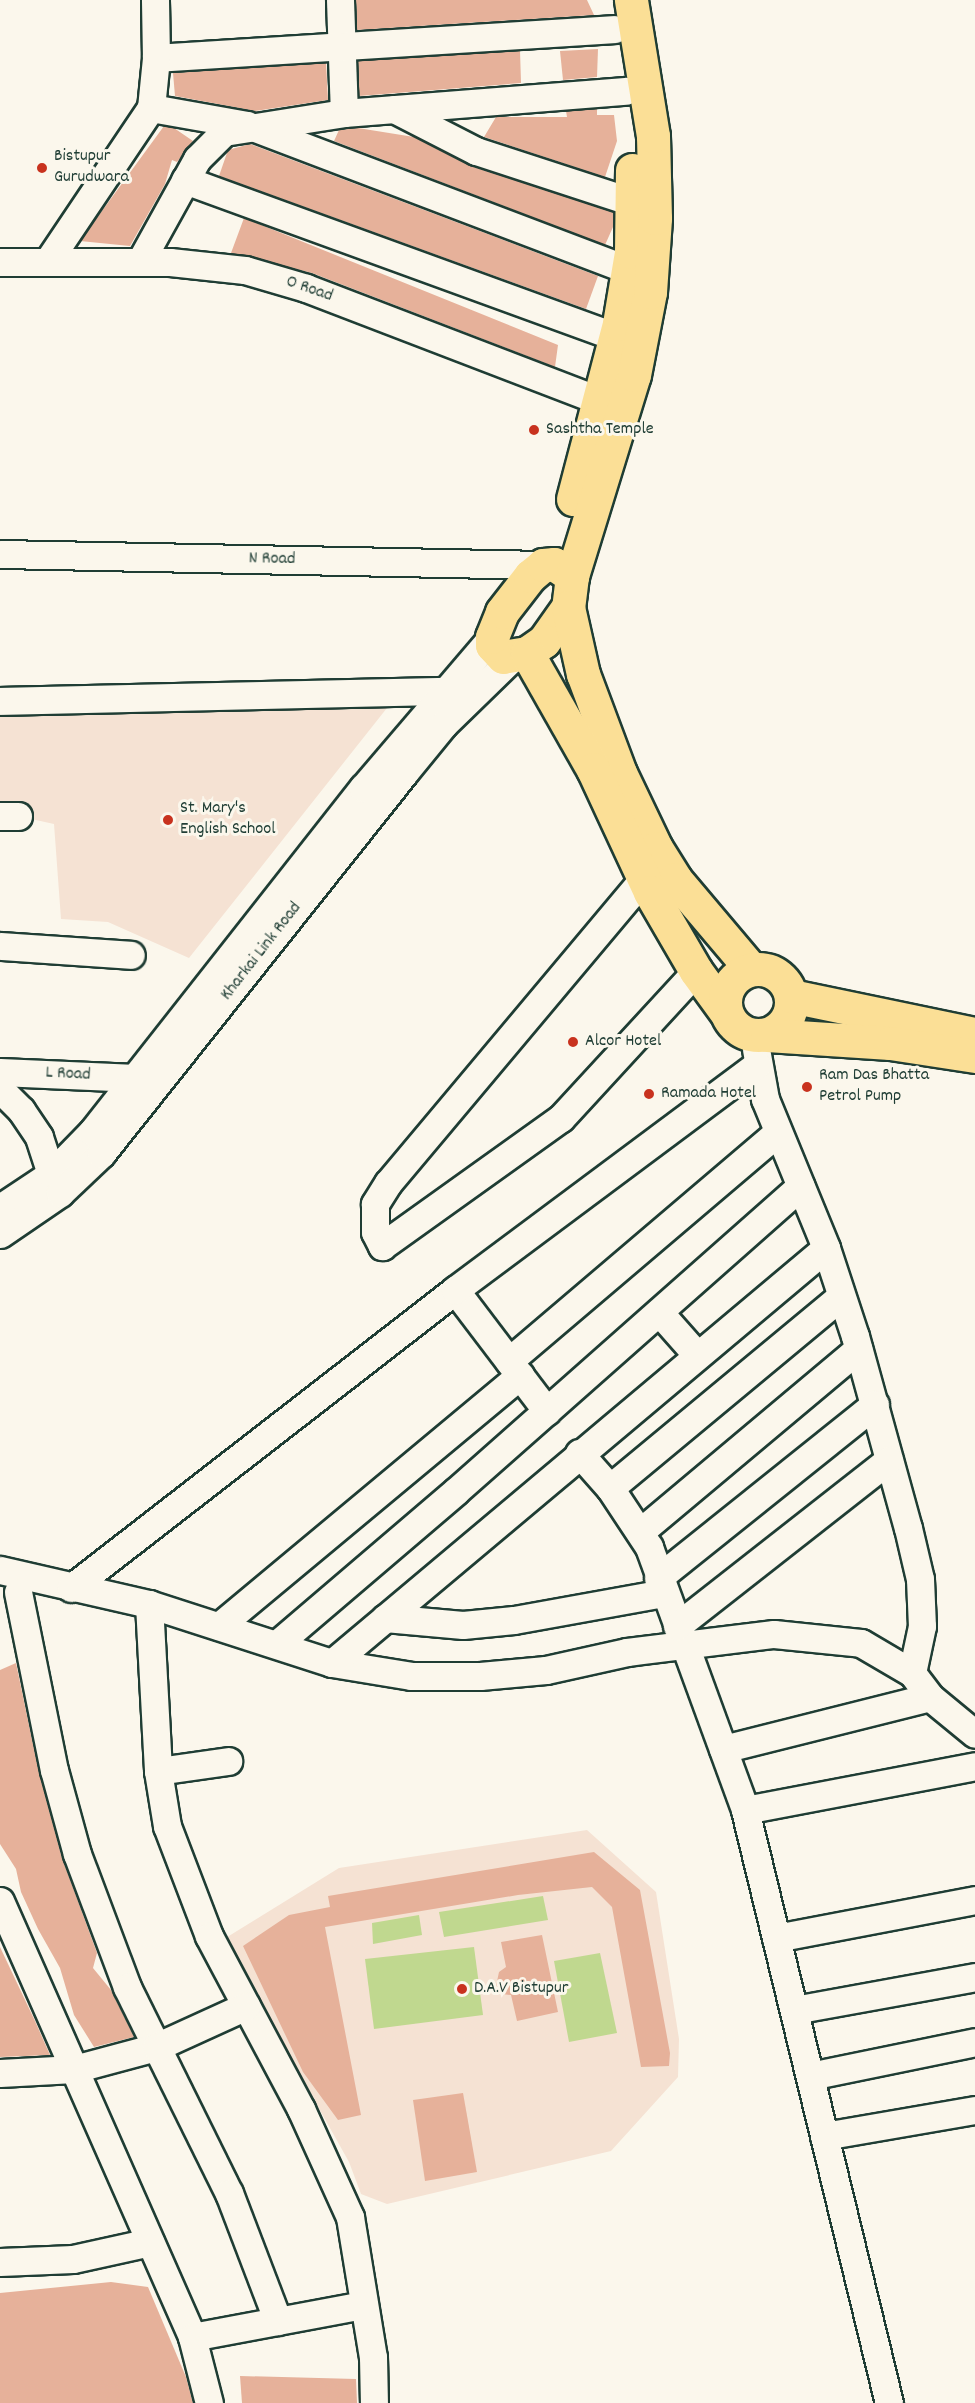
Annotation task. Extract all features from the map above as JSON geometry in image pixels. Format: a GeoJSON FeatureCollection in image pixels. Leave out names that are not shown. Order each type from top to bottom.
{"type":"FeatureCollection","features":[{"type":"Feature","properties":{"kind":"main road"},"geometry":{"type":"LineString","coordinates":[[631,0],[653,136],[655,218],[650,292],[634,375],[559,578],[583,674],[620,773],[652,839],[675,879],[751,969],[777,974],[791,996],[787,1020],[760,1045]]}},
{"type":"Feature","properties":{"kind":"main road"},"geometry":{"type":"LineString","coordinates":[[510,649],[544,641],[616,337],[628,270],[632,202],[625,91],[611,15]]}},
{"type":"Feature","properties":{"kind":"main road"},"geometry":{"type":"LineString","coordinates":[[559,578],[513,597],[510,649],[593,769],[644,878],[696,971],[732,1023],[760,1045],[890,1043],[975,1056]]}},
{"type":"Feature","properties":{"kind":"main road"},"geometry":{"type":"LineString","coordinates":[[725,1011],[725,993],[735,978],[751,969]]}},
{"type":"Feature","properties":{"kind":"main road"},"geometry":{"type":"LineString","coordinates":[[791,996],[975,1034]]}},
{"type":"Feature","properties":{"kind":"street"},"geometry":{"type":"LineString","coordinates":[[48,261],[151,108],[156,58],[155,0]]}},
{"type":"Feature","properties":{"kind":"street"},"geometry":{"type":"LineString","coordinates":[[340,0],[344,113]]}},
{"type":"Feature","properties":{"kind":"street"},"geometry":{"type":"LineString","coordinates":[[156,58],[341,46],[611,15]]}},
{"type":"Feature","properties":{"kind":"street"},"geometry":{"type":"LineString","coordinates":[[140,262],[185,180],[209,144],[224,132],[247,125],[344,113],[625,91]]}},
{"type":"Feature","properties":{"kind":"street"},"geometry":{"type":"LineString","coordinates":[[151,108],[247,125],[628,270]]}},
{"type":"Feature","properties":{"kind":"street"},"geometry":{"type":"LineString","coordinates":[[394,109],[476,151],[632,202]]}},
{"type":"Feature","properties":{"kind":"street"},"geometry":{"type":"LineString","coordinates":[[185,180],[616,337]]}},
{"type":"Feature","properties":{"kind":"street","name":"O Road"},"geometry":{"type":"LineString","coordinates":[[0,262],[140,262],[245,270],[306,288],[600,401]]}},
{"type":"Feature","properties":{"kind":"street","name":"N Road"},"geometry":{"type":"LineString","coordinates":[[0,554],[559,578]]}},
{"type":"Feature","properties":{"kind":"street"},"geometry":{"type":"LineString","coordinates":[[0,1208],[51,1174],[136,1078],[363,788],[446,691],[510,649]]}},
{"type":"Feature","properties":{"kind":"street","name":"Kharkai Link Road"},"geometry":{"type":"LineString","coordinates":[[0,1234],[60,1193],[101,1154],[404,773],[510,649]]}},
{"type":"Feature","properties":{"kind":"street"},"geometry":{"type":"LineString","coordinates":[[0,701],[446,691]]}},
{"type":"Feature","properties":{"kind":"street"},"geometry":{"type":"LineString","coordinates":[[644,878],[388,1183],[375,1204],[375,1232],[382,1246],[561,1118],[696,971]]}},
{"type":"Feature","properties":{"kind":"street"},"geometry":{"type":"LineString","coordinates":[[0,946],[86,949],[131,956]]}},
{"type":"Feature","properties":{"kind":"street"},"geometry":{"type":"LineString","coordinates":[[72,1588],[455,1290],[760,1045],[777,1133],[826,1248],[875,1404],[920,1579],[922,1626],[912,1673]]}},
{"type":"Feature","properties":{"kind":"street","name":"L Road"},"geometry":{"type":"LineString","coordinates":[[0,1071],[136,1078]]}},
{"type":"Feature","properties":{"kind":"street"},"geometry":{"type":"LineString","coordinates":[[0,1089],[21,1110],[39,1137],[51,1174]]}},
{"type":"Feature","properties":{"kind":"street"},"geometry":{"type":"LineString","coordinates":[[219,1626],[515,1368],[777,1133]]}},
{"type":"Feature","properties":{"kind":"street"},"geometry":{"type":"LineString","coordinates":[[277,1644],[547,1411],[801,1186]]}},
{"type":"Feature","properties":{"kind":"street"},"geometry":{"type":"LineString","coordinates":[[332,1663],[579,1453],[826,1248]]}},
{"type":"Feature","properties":{"kind":"street"},"geometry":{"type":"LineString","coordinates":[[455,1290],[547,1411]]}},
{"type":"Feature","properties":{"kind":"street"},"geometry":{"type":"LineString","coordinates":[[610,1488],[841,1296]]}},
{"type":"Feature","properties":{"kind":"street"},"geometry":{"type":"LineString","coordinates":[[659,1312],[697,1355]]}},
{"type":"Feature","properties":{"kind":"street"},"geometry":{"type":"LineString","coordinates":[[640,1532],[858,1349]]}},
{"type":"Feature","properties":{"kind":"street"},"geometry":{"type":"LineString","coordinates":[[385,1618],[463,1625],[514,1620],[661,1585],[875,1404]]}},
{"type":"Feature","properties":{"kind":"street"},"geometry":{"type":"LineString","coordinates":[[579,1453],[610,1488],[640,1532],[745,1810],[889,2403]]}},
{"type":"Feature","properties":{"kind":"street"},"geometry":{"type":"LineString","coordinates":[[681,1637],[889,1460]]}},
{"type":"Feature","properties":{"kind":"street"},"geometry":{"type":"LineString","coordinates":[[0,1570],[17,1592],[54,1770],[77,1854],[127,1987],[229,2193],[278,2321]]}},
{"type":"Feature","properties":{"kind":"street"},"geometry":{"type":"LineString","coordinates":[[17,1592],[72,1588],[149,1604],[332,1663],[411,1676],[480,1676],[546,1670],[681,1637],[816,1635],[861,1643],[912,1673],[930,1697],[975,1734]]}},
{"type":"Feature","properties":{"kind":"street"},"geometry":{"type":"LineString","coordinates":[[149,1604],[158,1771],[167,1826],[186,1884],[246,2006],[301,2109],[350,2217],[373,2357],[374,2403]]}},
{"type":"Feature","properties":{"kind":"street"},"geometry":{"type":"LineString","coordinates":[[723,1749],[930,1697]]}},
{"type":"Feature","properties":{"kind":"street"},"geometry":{"type":"LineString","coordinates":[[158,1771],[228,1761]]}},
{"type":"Feature","properties":{"kind":"street"},"geometry":{"type":"LineString","coordinates":[[745,1810],[975,1766]]}},
{"type":"Feature","properties":{"kind":"street"},"geometry":{"type":"LineString","coordinates":[[776,1938],[975,1900]]}},
{"type":"Feature","properties":{"kind":"street"},"geometry":{"type":"LineString","coordinates":[[3,1914],[192,2337],[209,2403]]}},
{"type":"Feature","properties":{"kind":"street"},"geometry":{"type":"LineString","coordinates":[[794,2010],[975,1977]]}},
{"type":"Feature","properties":{"kind":"street"},"geometry":{"type":"LineString","coordinates":[[0,2073],[74,2069],[156,2047],[246,2006]]}},
{"type":"Feature","properties":{"kind":"street"},"geometry":{"type":"LineString","coordinates":[[810,2076],[975,2042]]}},
{"type":"Feature","properties":{"kind":"street"},"geometry":{"type":"LineString","coordinates":[[824,2136],[975,2110]]}},
{"type":"Feature","properties":{"kind":"street"},"geometry":{"type":"LineString","coordinates":[[0,2262],[73,2259],[150,2242]]}},
{"type":"Feature","properties":{"kind":"street"},"geometry":{"type":"LineString","coordinates":[[192,2337],[363,2305]]}},
{"type":"Feature","properties":{"kind":"shaded area","name":"St. Mary's English School"},"geometry":{"type":"Polygon","coordinates":[[[402,689],[189,958],[108,922],[61,919],[54,824],[0,812],[0,700],[402,689]]]}},
{"type":"Feature","properties":{"kind":"shaded area","name":"D.A.V Bistupur"},"geometry":{"type":"Polygon","coordinates":[[[587,1830],[656,1892],[679,2039],[678,2077],[611,2151],[387,2204],[361,2194],[349,2162],[224,1939],[339,1868],[587,1830]]]}},
{"type":"Feature","properties":{"kind":"green space"},"geometry":{"type":"Polygon","coordinates":[[[543,1896],[548,1920],[444,1937],[439,1912],[543,1896]]]}},
{"type":"Feature","properties":{"kind":"green space"},"geometry":{"type":"Polygon","coordinates":[[[419,1915],[422,1935],[373,1944],[372,1923],[419,1915]]]}},
{"type":"Feature","properties":{"kind":"green space"},"geometry":{"type":"Polygon","coordinates":[[[474,1947],[483,2015],[374,2029],[365,1959],[474,1947]]]}},
{"type":"Feature","properties":{"kind":"green space"},"geometry":{"type":"Polygon","coordinates":[[[600,1953],[617,2033],[569,2042],[554,1961],[600,1953]]]}},
{"type":"Feature","properties":{"kind":"building"},"geometry":{"type":"Polygon","coordinates":[[[356,0],[587,0],[594,15],[357,30],[356,0]]]}},
{"type":"Feature","properties":{"kind":"building"},"geometry":{"type":"Polygon","coordinates":[[[598,49],[597,77],[563,80],[560,51],[598,49]]]}},
{"type":"Feature","properties":{"kind":"building"},"geometry":{"type":"Polygon","coordinates":[[[520,51],[521,83],[359,96],[358,61],[520,51]]]}},
{"type":"Feature","properties":{"kind":"building"},"geometry":{"type":"Polygon","coordinates":[[[326,63],[328,100],[255,111],[175,96],[173,73],[326,63]]]}},
{"type":"Feature","properties":{"kind":"building"},"geometry":{"type":"Polygon","coordinates":[[[597,109],[597,115],[614,115],[617,141],[605,177],[484,137],[496,117],[567,117],[566,111],[597,109]]]}},
{"type":"Feature","properties":{"kind":"building"},"geometry":{"type":"Polygon","coordinates":[[[164,126],[174,128],[193,141],[177,162],[172,160],[165,184],[130,246],[80,241],[164,126]]]}},
{"type":"Feature","properties":{"kind":"building"},"geometry":{"type":"Polygon","coordinates":[[[358,128],[414,137],[471,166],[613,212],[613,227],[605,245],[334,141],[339,130],[358,128]]]}},
{"type":"Feature","properties":{"kind":"building"},"geometry":{"type":"Polygon","coordinates":[[[250,144],[598,276],[586,309],[219,176],[228,150],[250,144]]]}},
{"type":"Feature","properties":{"kind":"building"},"geometry":{"type":"Polygon","coordinates":[[[244,218],[558,345],[555,367],[312,273],[231,253],[244,218]]]}},
{"type":"Feature","properties":{"kind":"building"},"geometry":{"type":"Polygon","coordinates":[[[16,1663],[39,1773],[62,1858],[97,1953],[93,1968],[111,1990],[134,2037],[94,2047],[74,2015],[60,1968],[21,1892],[16,1869],[0,1844],[0,1670],[16,1663]]]}},
{"type":"Feature","properties":{"kind":"building"},"geometry":{"type":"Polygon","coordinates":[[[594,1852],[640,1890],[670,2053],[669,2066],[641,2067],[612,1907],[592,1887],[518,1895],[325,1927],[361,2115],[338,2120],[303,2072],[243,1946],[289,1915],[330,1907],[328,1896],[594,1852]]]}},
{"type":"Feature","properties":{"kind":"building"},"geometry":{"type":"Polygon","coordinates":[[[542,1935],[558,2012],[517,2021],[511,1995],[502,1994],[496,1986],[499,1972],[506,1967],[501,1942],[542,1935]]]}},
{"type":"Feature","properties":{"kind":"building"},"geometry":{"type":"Polygon","coordinates":[[[0,1947],[35,2021],[50,2055],[0,2057],[0,1947]]]}},
{"type":"Feature","properties":{"kind":"building"},"geometry":{"type":"Polygon","coordinates":[[[463,2093],[477,2172],[425,2181],[413,2100],[463,2093]]]}},
{"type":"Feature","properties":{"kind":"building"},"geometry":{"type":"Polygon","coordinates":[[[111,2282],[148,2287],[186,2377],[193,2403],[0,2403],[0,2293],[111,2282]]]}},
{"type":"Feature","properties":{"kind":"building"},"geometry":{"type":"Polygon","coordinates":[[[240,2376],[356,2379],[357,2403],[242,2403],[240,2376]]]}},
{"type":"Feature","properties":{"kind":"place","name":"Bistupur Gurudwara"},"geometry":{"type":"Point","coordinates":[42,168]}},
{"type":"Feature","properties":{"kind":"place","name":"Sashtha Temple"},"geometry":{"type":"Point","coordinates":[534,430]}},
{"type":"Feature","properties":{"kind":"place","name":"St. Mary's English School"},"geometry":{"type":"Point","coordinates":[168,820]}},
{"type":"Feature","properties":{"kind":"place","name":"Alcor Hotel"},"geometry":{"type":"Point","coordinates":[573,1042]}},
{"type":"Feature","properties":{"kind":"place","name":"Ram Das Bhatta Petrol Pump"},"geometry":{"type":"Point","coordinates":[807,1087]}},
{"type":"Feature","properties":{"kind":"place","name":"Ramada Hotel"},"geometry":{"type":"Point","coordinates":[649,1094]}},
{"type":"Feature","properties":{"kind":"place","name":"D.A.V Bistupur"},"geometry":{"type":"Point","coordinates":[462,1989]}}]}
